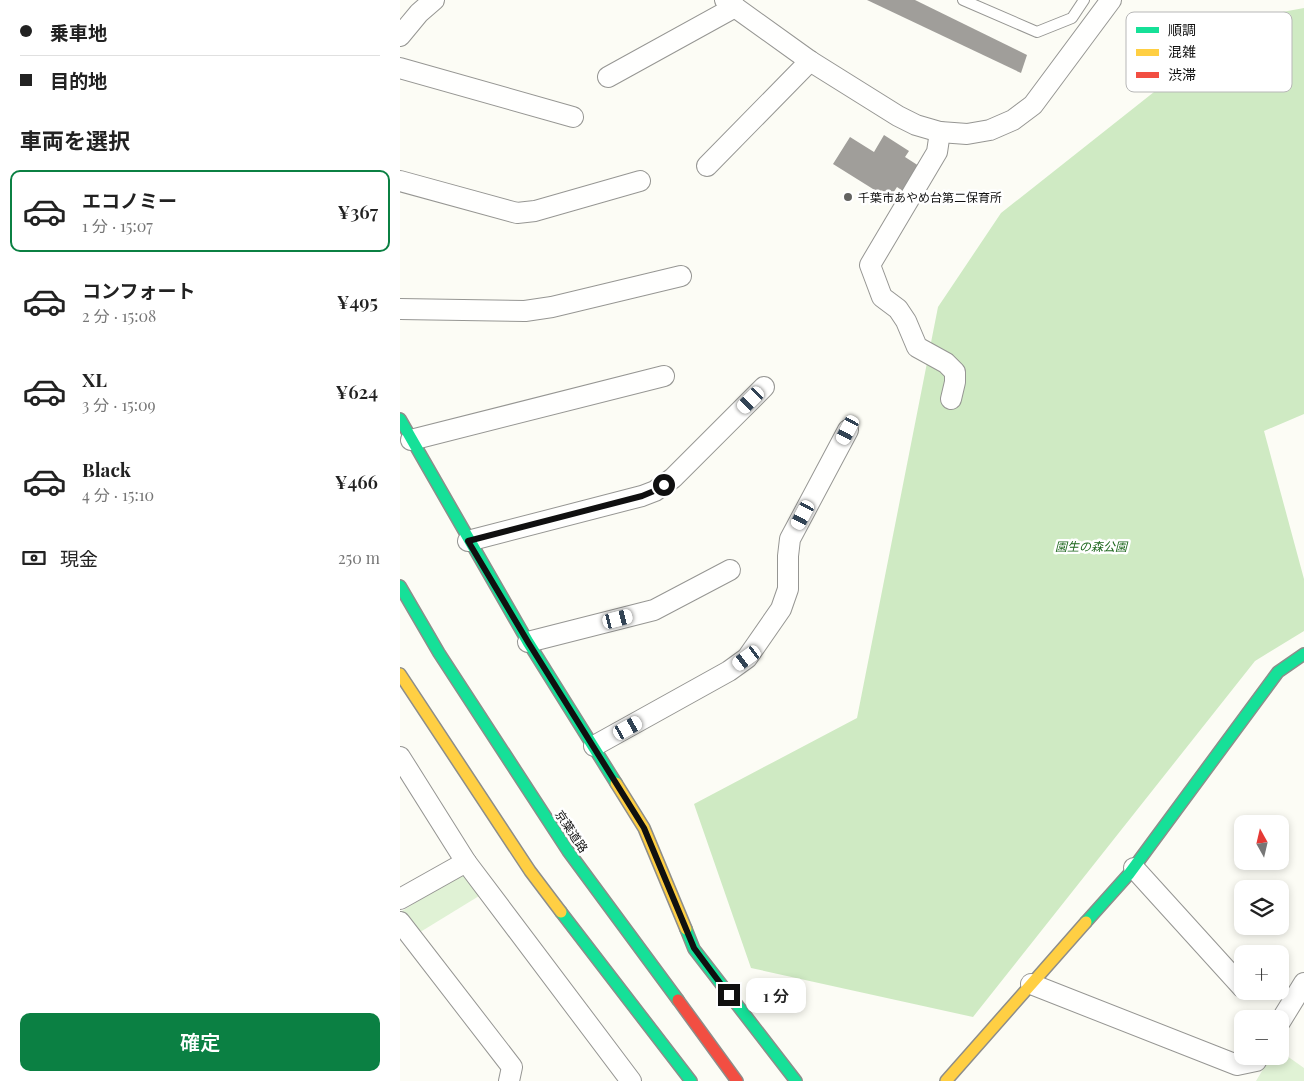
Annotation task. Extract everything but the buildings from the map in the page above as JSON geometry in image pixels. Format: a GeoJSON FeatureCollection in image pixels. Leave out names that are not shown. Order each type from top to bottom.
{"type":"FeatureCollection","features":[{"type":"Feature","properties":{"kind":"main road"},"geometry":{"type":"LineString","coordinates":[[400,419],[468,541],[528,642],[644,828],[694,948],[796,1081]]}},
{"type":"Feature","properties":{"kind":"main road","name":"京葉道路"},"geometry":{"type":"LineString","coordinates":[[400,586],[439,653],[568,851],[737,1081]]}},
{"type":"Feature","properties":{"kind":"main road"},"geometry":{"type":"LineString","coordinates":[[946,1081],[1134,868],[1278,672],[1304,654]]}},
{"type":"Feature","properties":{"kind":"main road"},"geometry":{"type":"LineString","coordinates":[[400,674],[530,871],[691,1081]]}},
{"type":"Feature","properties":{"kind":"street"},"geometry":{"type":"LineString","coordinates":[[400,36],[410,12],[434,0]]}},
{"type":"Feature","properties":{"kind":"street"},"geometry":{"type":"LineString","coordinates":[[608,77],[730,4],[810,60],[898,116],[916,125],[940,132],[967,134],[990,130],[1013,120],[1033,105],[1111,0]]}},
{"type":"Feature","properties":{"kind":"street"},"geometry":{"type":"LineString","coordinates":[[707,166],[810,60]]}},
{"type":"Feature","properties":{"kind":"street"},"geometry":{"type":"LineString","coordinates":[[400,68],[573,117]]}},
{"type":"Feature","properties":{"kind":"street"},"geometry":{"type":"LineString","coordinates":[[940,132],[937,152],[870,265],[882,297],[898,309],[906,321],[917,347],[946,363],[954,372],[955,382],[951,399]]}},
{"type":"Feature","properties":{"kind":"street"},"geometry":{"type":"LineString","coordinates":[[400,181],[517,214],[535,211],[640,180]]}},
{"type":"Feature","properties":{"kind":"street"},"geometry":{"type":"LineString","coordinates":[[400,310],[525,311],[552,307],[681,276]]}},
{"type":"Feature","properties":{"kind":"street"},"geometry":{"type":"LineString","coordinates":[[411,440],[664,376]]}},
{"type":"Feature","properties":{"kind":"street"},"geometry":{"type":"LineString","coordinates":[[468,541],[642,496],[654,491],[673,478],[764,387]]}},
{"type":"Feature","properties":{"kind":"street"},"geometry":{"type":"LineString","coordinates":[[594,746],[729,671],[747,658],[780,609],[788,589],[790,539],[848,430]]}},
{"type":"Feature","properties":{"kind":"street"},"geometry":{"type":"LineString","coordinates":[[528,642],[654,610],[730,570]]}},
{"type":"Feature","properties":{"kind":"street"},"geometry":{"type":"LineString","coordinates":[[400,757],[466,862],[630,1081]]}},
{"type":"Feature","properties":{"kind":"street"},"geometry":{"type":"LineString","coordinates":[[400,899],[466,862]]}},
{"type":"Feature","properties":{"kind":"street"},"geometry":{"type":"LineString","coordinates":[[1134,868],[1234,978]]}},
{"type":"Feature","properties":{"kind":"street"},"geometry":{"type":"LineString","coordinates":[[400,922],[512,1067],[509,1081]]}},
{"type":"Feature","properties":{"kind":"street"},"geometry":{"type":"LineString","coordinates":[[1287,1010],[1304,983]]}},
{"type":"Feature","properties":{"kind":"street"},"geometry":{"type":"LineString","coordinates":[[1031,984],[1234,1064]]}},
{"type":"Feature","properties":{"kind":"lane"},"geometry":{"type":"LineString","coordinates":[[963,0],[1037,32],[1072,18],[1084,0]]}},
{"type":"Feature","properties":{"kind":"green space","name":"園生の森公園"},"geometry":{"type":"Polygon","coordinates":[[[1304,8],[1304,414],[1264,431],[1304,579],[1304,631],[1255,661],[973,1017],[751,968],[694,804],[857,718],[938,307],[1001,213],[1154,92],[1292,92],[1292,12],[1282,12],[1304,8]]]}},
{"type":"Feature","properties":{"kind":"green space"},"geometry":{"type":"Polygon","coordinates":[[[464,872],[479,896],[417,934],[402,911],[464,872]]]}},
{"type":"Feature","properties":{"kind":"green space"},"geometry":{"type":"Polygon","coordinates":[[[1289,1057],[1304,1068],[1304,1081],[1256,1081],[1266,1065],[1289,1065],[1289,1057]]]}},
{"type":"Feature","properties":{"kind":"traffic: fast"},"geometry":{"type":"LineString","coordinates":[[400,419],[528,642],[616,783]]}},
{"type":"Feature","properties":{"kind":"traffic: fast"},"geometry":{"type":"LineString","coordinates":[[400,586],[439,653],[568,851],[678,1000]]}},
{"type":"Feature","properties":{"kind":"traffic: fast"},"geometry":{"type":"LineString","coordinates":[[1086,922],[1129,874],[1278,672],[1304,654]]}},
{"type":"Feature","properties":{"kind":"traffic: fast"},"geometry":{"type":"LineString","coordinates":[[561,912],[691,1081]]}},
{"type":"Feature","properties":{"kind":"traffic: fast"},"geometry":{"type":"LineString","coordinates":[[686,929],[694,949],[796,1081]]}},
{"type":"Feature","properties":{"kind":"traffic: slow"},"geometry":{"type":"LineString","coordinates":[[400,674],[530,871],[561,912]]}},
{"type":"Feature","properties":{"kind":"traffic: slow"},"geometry":{"type":"LineString","coordinates":[[616,783],[644,828],[686,929]]}},
{"type":"Feature","properties":{"kind":"traffic: slow"},"geometry":{"type":"LineString","coordinates":[[946,1081],[1086,922]]}},
{"type":"Feature","properties":{"kind":"traffic: jam"},"geometry":{"type":"LineString","coordinates":[[678,1000],[737,1081]]}},
{"type":"Feature","properties":{"kind":"place","name":"千葉市あやめ台第二保育所"},"geometry":{"type":"Point","coordinates":[848,197]}},
{"type":"Feature","properties":{"kind":"route"},"geometry":{"type":"LineString","coordinates":[[664,485],[642,496],[468,541],[528,642],[644,828],[694,948],[729,995]]}}]}
